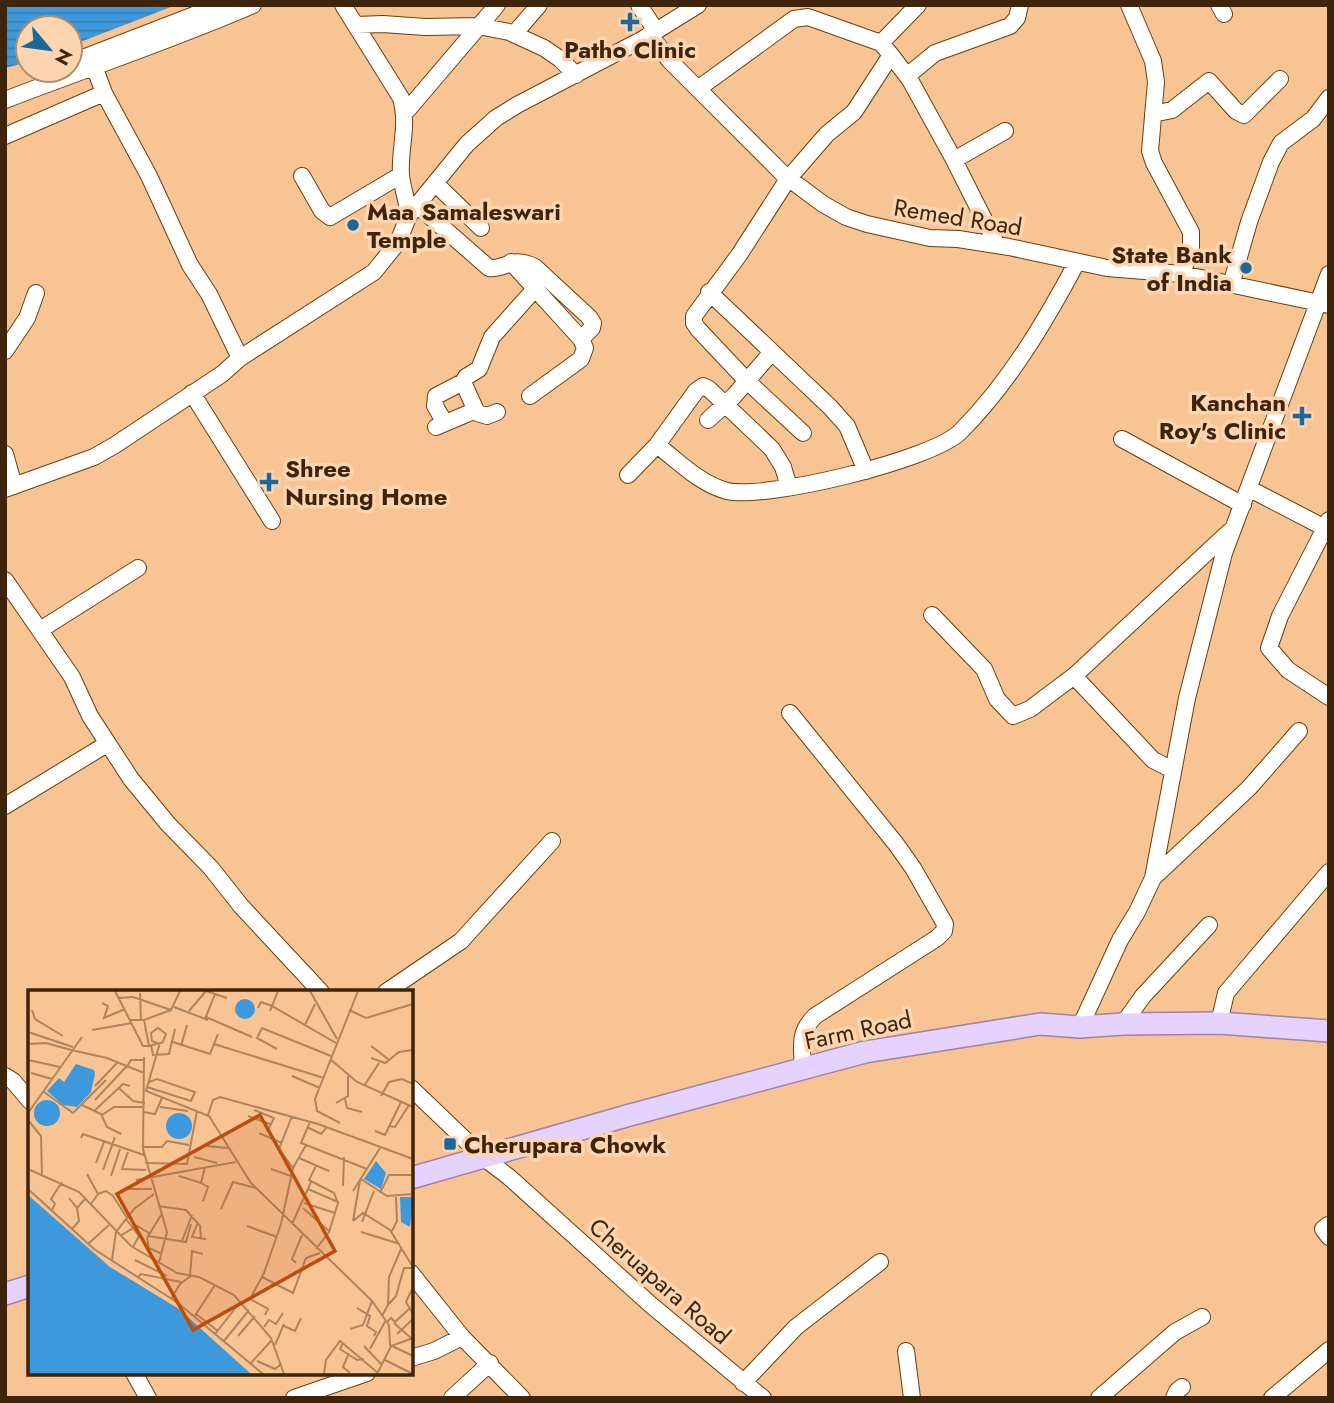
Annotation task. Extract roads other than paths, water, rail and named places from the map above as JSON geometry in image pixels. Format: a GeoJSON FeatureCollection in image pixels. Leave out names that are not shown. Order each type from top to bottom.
{"type":"FeatureCollection","features":[{"type":"Feature","properties":{"kind":"main road","name":"Farm Road"},"geometry":{"type":"LineString","coordinates":[[413,1177],[630,1115],[865,1052],[1040,1024],[1080,1027],[1219,1023],[1329,1031]]}},
{"type":"Feature","properties":{"kind":"main road"},"geometry":{"type":"LineString","coordinates":[[5,1294],[28,1287]]}},
{"type":"Feature","properties":{"kind":"street"},"geometry":{"type":"LineString","coordinates":[[84,58],[220,5]]}},
{"type":"Feature","properties":{"kind":"street"},"geometry":{"type":"LineString","coordinates":[[5,100],[94,65],[191,32],[253,5]]}},
{"type":"Feature","properties":{"kind":"street"},"geometry":{"type":"LineString","coordinates":[[343,5],[401,98],[405,113],[401,174],[413,210],[489,268],[495,269],[511,262],[528,264],[544,273],[593,323],[592,328],[581,338]]}},
{"type":"Feature","properties":{"kind":"street"},"geometry":{"type":"LineString","coordinates":[[405,113],[497,5]]}},
{"type":"Feature","properties":{"kind":"street"},"geometry":{"type":"LineString","coordinates":[[514,34],[539,5]]}},
{"type":"Feature","properties":{"kind":"street","name":"Remed Road"},"geometry":{"type":"LineString","coordinates":[[639,5],[669,60],[788,178],[822,204],[846,217],[867,225],[930,238],[997,245],[1107,268],[1182,274],[1323,304]]}},
{"type":"Feature","properties":{"kind":"street"},"geometry":{"type":"LineString","coordinates":[[5,454],[10,487],[94,457],[115,445],[222,374],[240,358],[374,272],[398,242],[413,210],[467,144],[496,118],[653,33],[698,5]]}},
{"type":"Feature","properties":{"kind":"street"},"geometry":{"type":"LineString","coordinates":[[803,433],[747,381],[694,323],[694,316],[788,178],[827,134],[854,112],[886,49],[918,5]]}},
{"type":"Feature","properties":{"kind":"street"},"geometry":{"type":"LineString","coordinates":[[907,76],[935,53],[1010,26],[1017,18],[1020,5]]}},
{"type":"Feature","properties":{"kind":"street"},"geometry":{"type":"LineString","coordinates":[[1129,5],[1153,61],[1156,82],[1150,150],[1154,163],[1191,232],[1191,247],[1182,274]]}},
{"type":"Feature","properties":{"kind":"street"},"geometry":{"type":"LineString","coordinates":[[699,88],[791,12],[886,49],[907,76],[997,245]]}},
{"type":"Feature","properties":{"kind":"street"},"geometry":{"type":"LineString","coordinates":[[356,25],[383,23],[425,27],[478,26],[514,34],[544,48],[576,75]]}},
{"type":"Feature","properties":{"kind":"street"},"geometry":{"type":"LineString","coordinates":[[94,65],[104,93],[149,176],[190,265],[209,295],[240,358]]}},
{"type":"Feature","properties":{"kind":"street"},"geometry":{"type":"LineString","coordinates":[[1153,114],[1172,110],[1209,81],[1236,111],[1244,115],[1280,79]]}},
{"type":"Feature","properties":{"kind":"street"},"geometry":{"type":"LineString","coordinates":[[5,136],[104,93]]}},
{"type":"Feature","properties":{"kind":"street"},"geometry":{"type":"LineString","coordinates":[[1231,285],[1249,222],[1271,162],[1281,143],[1313,118],[1329,98]]}},
{"type":"Feature","properties":{"kind":"street"},"geometry":{"type":"LineString","coordinates":[[954,160],[1006,131]]}},
{"type":"Feature","properties":{"kind":"street"},"geometry":{"type":"LineString","coordinates":[[302,176],[322,211],[330,217],[401,174]]}},
{"type":"Feature","properties":{"kind":"street"},"geometry":{"type":"LineString","coordinates":[[435,183],[481,228]]}},
{"type":"Feature","properties":{"kind":"street"},"geometry":{"type":"LineString","coordinates":[[511,262],[581,338],[585,348],[580,359],[530,396]]}},
{"type":"Feature","properties":{"kind":"street"},"geometry":{"type":"LineString","coordinates":[[657,445],[695,476],[727,491],[749,492],[789,487],[866,471],[927,453],[959,433],[996,391],[1027,348],[1077,262]]}},
{"type":"Feature","properties":{"kind":"street"},"geometry":{"type":"LineString","coordinates":[[1080,1027],[1120,940],[1153,878],[1205,623],[1234,528],[1323,304],[1329,274]]}},
{"type":"Feature","properties":{"kind":"street"},"geometry":{"type":"LineString","coordinates":[[476,410],[440,425],[435,405],[436,397],[463,382],[479,369],[492,337],[534,290]]}},
{"type":"Feature","properties":{"kind":"street"},"geometry":{"type":"LineString","coordinates":[[709,292],[847,426],[866,471]]}},
{"type":"Feature","properties":{"kind":"street"},"geometry":{"type":"LineString","coordinates":[[5,351],[27,318],[36,293]]}},
{"type":"Feature","properties":{"kind":"street"},"geometry":{"type":"LineString","coordinates":[[708,421],[772,352]]}},
{"type":"Feature","properties":{"kind":"street"},"geometry":{"type":"LineString","coordinates":[[463,382],[476,410],[483,416],[497,412]]}},
{"type":"Feature","properties":{"kind":"street"},"geometry":{"type":"LineString","coordinates":[[628,475],[657,445],[696,391],[703,387],[726,404],[772,449],[783,467],[789,487]]}},
{"type":"Feature","properties":{"kind":"street"},"geometry":{"type":"LineString","coordinates":[[192,393],[272,521]]}},
{"type":"Feature","properties":{"kind":"street"},"geometry":{"type":"LineString","coordinates":[[1122,439],[1243,505]]}},
{"type":"Feature","properties":{"kind":"street"},"geometry":{"type":"LineString","coordinates":[[1250,489],[1327,524],[1280,616],[1269,649],[1288,670],[1329,697]]}},
{"type":"Feature","properties":{"kind":"street"},"geometry":{"type":"LineString","coordinates":[[932,615],[984,669],[998,699],[1013,716],[1037,705],[1074,676],[1234,528]]}},
{"type":"Feature","properties":{"kind":"street"},"geometry":{"type":"LineString","coordinates":[[40,631],[138,568]]}},
{"type":"Feature","properties":{"kind":"street"},"geometry":{"type":"LineString","coordinates":[[5,580],[72,677],[90,716],[131,779],[168,824],[211,867],[240,906],[319,990]]}},
{"type":"Feature","properties":{"kind":"street"},"geometry":{"type":"LineString","coordinates":[[1074,676],[1153,760],[1173,770]]}},
{"type":"Feature","properties":{"kind":"street"},"geometry":{"type":"LineString","coordinates":[[790,713],[913,867],[945,924],[944,931],[937,937],[816,1016],[805,1026],[802,1034],[803,1069]]}},
{"type":"Feature","properties":{"kind":"street"},"geometry":{"type":"LineString","coordinates":[[1153,878],[1249,788],[1299,731]]}},
{"type":"Feature","properties":{"kind":"street"},"geometry":{"type":"LineString","coordinates":[[5,806],[107,744]]}},
{"type":"Feature","properties":{"kind":"street"},"geometry":{"type":"LineString","coordinates":[[389,990],[453,948],[552,841]]}},
{"type":"Feature","properties":{"kind":"street"},"geometry":{"type":"LineString","coordinates":[[1219,1023],[1226,993],[1329,872]]}},
{"type":"Feature","properties":{"kind":"street"},"geometry":{"type":"LineString","coordinates":[[1123,1024],[1143,996],[1209,925]]}},
{"type":"Feature","properties":{"kind":"street"},"geometry":{"type":"LineString","coordinates":[[5,1076],[28,1099]]}},
{"type":"Feature","properties":{"kind":"street","name":"Cheruapara Road"},"geometry":{"type":"LineString","coordinates":[[413,1090],[484,1158],[530,1195],[651,1305],[763,1398]]}},
{"type":"Feature","properties":{"kind":"street"},"geometry":{"type":"LineString","coordinates":[[743,1383],[796,1327],[880,1262]]}},
{"type":"Feature","properties":{"kind":"street"},"geometry":{"type":"LineString","coordinates":[[413,1275],[463,1337],[522,1398]]}},
{"type":"Feature","properties":{"kind":"street"},"geometry":{"type":"LineString","coordinates":[[1100,1398],[1175,1332],[1202,1317]]}},
{"type":"Feature","properties":{"kind":"street"},"geometry":{"type":"LineString","coordinates":[[413,1357],[463,1337]]}},
{"type":"Feature","properties":{"kind":"street"},"geometry":{"type":"LineString","coordinates":[[1272,1398],[1329,1350]]}},
{"type":"Feature","properties":{"kind":"street"},"geometry":{"type":"LineString","coordinates":[[906,1352],[912,1398]]}},
{"type":"Feature","properties":{"kind":"street"},"geometry":{"type":"LineString","coordinates":[[452,1398],[490,1363]]}},
{"type":"Feature","properties":{"kind":"street"},"geometry":{"type":"LineString","coordinates":[[135,1375],[148,1398]]}},
{"type":"Feature","properties":{"kind":"street"},"geometry":{"type":"LineString","coordinates":[[294,1398],[361,1375]]}},
{"type":"Feature","properties":{"kind":"water"},"geometry":{"type":"Polygon","coordinates":[[[5,5],[176,5],[84,41],[84,14],[14,14],[14,66],[5,68],[5,5]]]}},
{"type":"Feature","properties":{"kind":"place","name":"Patho Clinic"},"geometry":{"type":"Point","coordinates":[630,22]}},
{"type":"Feature","properties":{"kind":"place","name":"Maa Samaleswari Temple"},"geometry":{"type":"Point","coordinates":[353,225]}},
{"type":"Feature","properties":{"kind":"place","name":"State Bank of India"},"geometry":{"type":"Point","coordinates":[1246,268]}},
{"type":"Feature","properties":{"kind":"place","name":"Kanchan Roy's Clinic"},"geometry":{"type":"Point","coordinates":[1302,416]}},
{"type":"Feature","properties":{"kind":"place","name":"Shree Nursing Home"},"geometry":{"type":"Point","coordinates":[269,482]}},
{"type":"Feature","properties":{"kind":"place","name":"Cherupara Chowk"},"geometry":{"type":"Point","coordinates":[450,1144]}}]}
